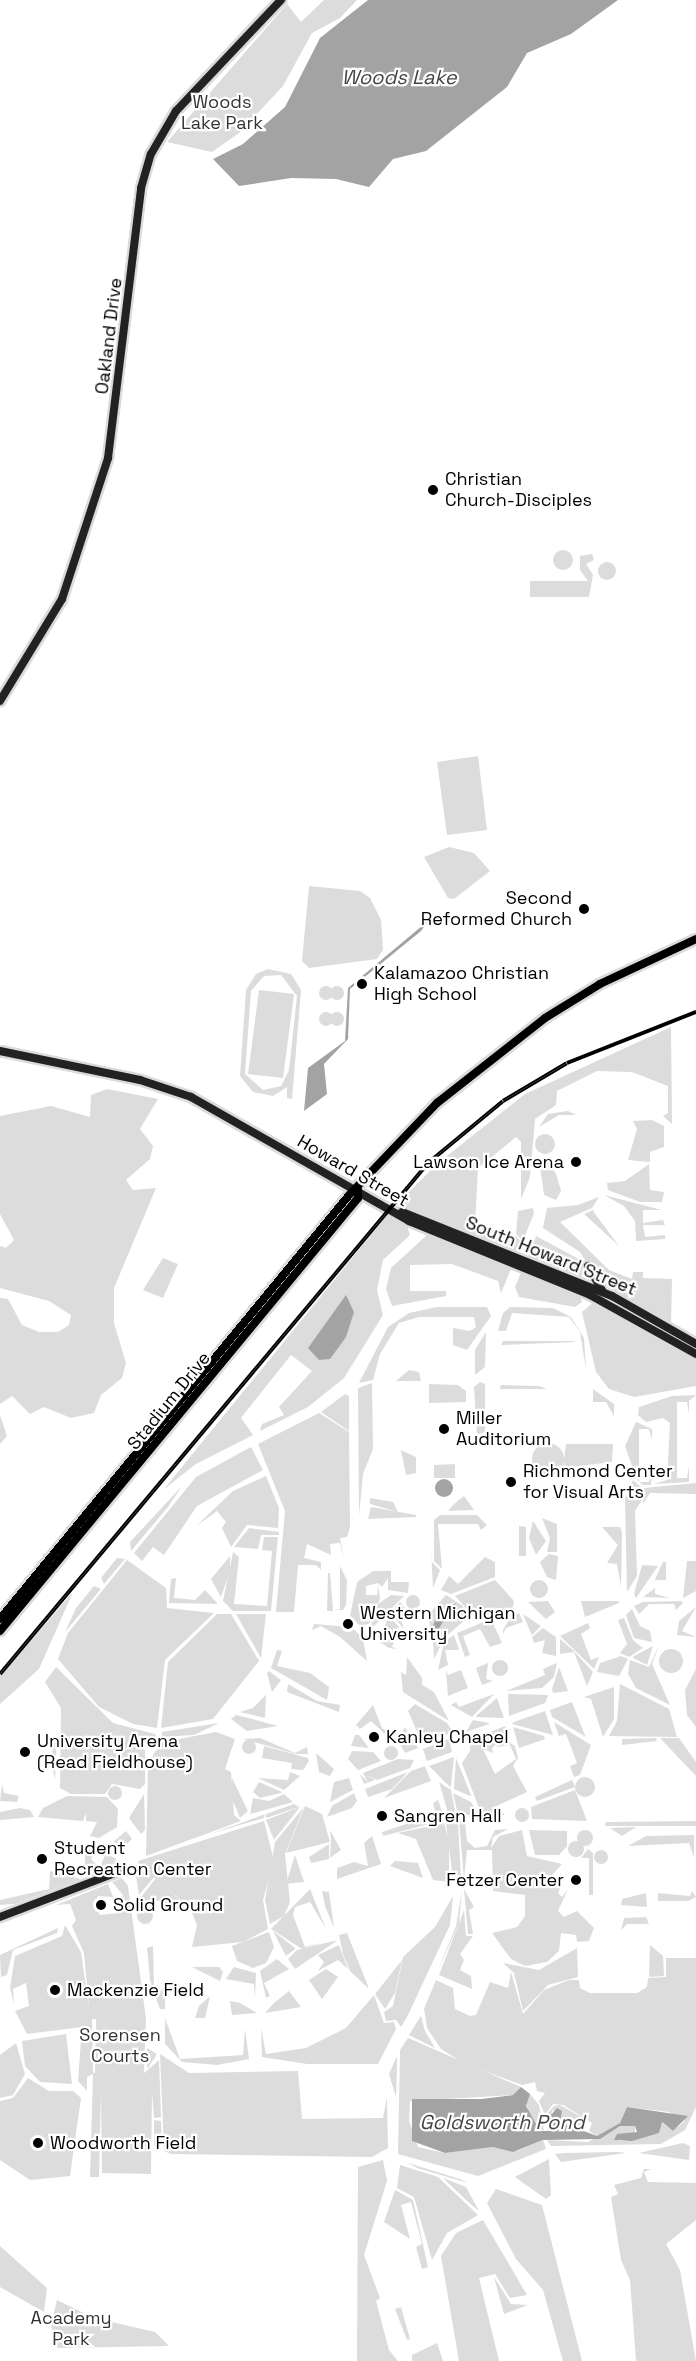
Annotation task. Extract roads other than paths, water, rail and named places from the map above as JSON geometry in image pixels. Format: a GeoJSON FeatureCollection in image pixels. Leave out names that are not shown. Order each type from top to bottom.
{"type":"FeatureCollection","features":[{"type":"Feature","properties":{"kind":"main road","name":"Stadium Drive"},"geometry":{"type":"LineString","coordinates":[[0,1619],[358,1190],[437,1103],[523,1033],[600,984],[696,939]]}},
{"type":"Feature","properties":{"kind":"main road","name":"Stadium Drive"},"geometry":{"type":"LineString","coordinates":[[0,1631],[357,1198],[358,1190]]}},
{"type":"Feature","properties":{"kind":"street","name":"Oakland Drive"},"geometry":{"type":"LineString","coordinates":[[0,700],[62,599],[108,458],[141,188],[151,154],[176,111],[282,0]]}},
{"type":"Feature","properties":{"kind":"street","name":"Howard Street"},"geometry":{"type":"LineString","coordinates":[[0,1051],[175,1090],[432,1232],[600,1300],[696,1354]]}},
{"type":"Feature","properties":{"kind":"street","name":"South Howard Street"},"geometry":{"type":"LineString","coordinates":[[389,1207],[612,1296],[696,1344]]}},
{"type":"Feature","properties":{"kind":"street"},"geometry":{"type":"LineString","coordinates":[[579,1282],[588,1266],[599,1287],[612,1296]]}},
{"type":"Feature","properties":{"kind":"street"},"geometry":{"type":"LineString","coordinates":[[0,1917],[118,1872]]}},
{"type":"Feature","properties":{"kind":"water","name":"Woods Lake"},"geometry":{"type":"Polygon","coordinates":[[[368,0],[618,0],[571,34],[527,53],[507,87],[426,151],[393,159],[369,187],[336,179],[291,178],[239,186],[213,159],[243,144],[285,107],[320,38],[368,0]]]}},
{"type":"Feature","properties":{"kind":"water"},"geometry":{"type":"Polygon","coordinates":[[[429,920],[421,931],[350,989],[348,1039],[324,1064],[327,1094],[304,1111],[308,1068],[345,1041],[348,988],[429,920]]]}},
{"type":"Feature","properties":{"kind":"water"},"geometry":{"type":"Polygon","coordinates":[[[346,1295],[354,1312],[346,1337],[330,1359],[319,1360],[308,1348],[346,1295]]]}},
{"type":"Feature","properties":{"kind":"water"},"geometry":{"type":"Polygon","coordinates":[[[440,1479],[448,1479],[453,1484],[451,1495],[440,1497],[435,1492],[435,1484],[440,1479]]]}},
{"type":"Feature","properties":{"kind":"water"},"geometry":{"type":"Polygon","coordinates":[[[455,1603],[462,1620],[444,1620],[435,1635],[431,1631],[436,1618],[455,1603]]]}},
{"type":"Feature","properties":{"kind":"water","name":"Goldsworth Pond"},"geometry":{"type":"Polygon","coordinates":[[[521,2087],[530,2094],[526,2106],[540,2131],[551,2131],[551,2115],[557,2108],[562,2111],[560,2122],[597,2136],[620,2123],[627,2107],[688,2116],[673,2131],[662,2122],[659,2133],[632,2141],[614,2140],[617,2134],[637,2132],[635,2126],[620,2126],[600,2139],[543,2140],[513,2152],[493,2147],[445,2153],[412,2141],[412,2099],[481,2099],[513,2095],[521,2087]]]}},
{"type":"Feature","properties":{"kind":"railway"},"geometry":{"type":"LineString","coordinates":[[0,1674],[428,1163],[503,1101],[567,1063],[696,1012]]}},
{"type":"Feature","properties":{"kind":"place","name":"Christian Church-Disciples"},"geometry":{"type":"Point","coordinates":[433,490]}},
{"type":"Feature","properties":{"kind":"place","name":"Second Reformed Church"},"geometry":{"type":"Point","coordinates":[584,909]}},
{"type":"Feature","properties":{"kind":"place","name":"Kalamazoo Christian High School"},"geometry":{"type":"Point","coordinates":[362,984]}},
{"type":"Feature","properties":{"kind":"place","name":"Lawson Ice Arena"},"geometry":{"type":"Point","coordinates":[576,1162]}},
{"type":"Feature","properties":{"kind":"place","name":"Miller Auditorium"},"geometry":{"type":"Point","coordinates":[444,1429]}},
{"type":"Feature","properties":{"kind":"place","name":"Richmond Center for Visual Arts"},"geometry":{"type":"Point","coordinates":[511,1482]}},
{"type":"Feature","properties":{"kind":"place","name":"Western Michigan University"},"geometry":{"type":"Point","coordinates":[348,1624]}},
{"type":"Feature","properties":{"kind":"place","name":"Kanley Chapel"},"geometry":{"type":"Point","coordinates":[374,1737]}},
{"type":"Feature","properties":{"kind":"place","name":"University Arena (Read Fieldhouse)"},"geometry":{"type":"Point","coordinates":[25,1752]}},
{"type":"Feature","properties":{"kind":"place","name":"Sangren Hall"},"geometry":{"type":"Point","coordinates":[382,1816]}},
{"type":"Feature","properties":{"kind":"place","name":"Student Recreation Center"},"geometry":{"type":"Point","coordinates":[42,1859]}},
{"type":"Feature","properties":{"kind":"place","name":"Fetzer Center"},"geometry":{"type":"Point","coordinates":[576,1880]}},
{"type":"Feature","properties":{"kind":"place","name":"Solid Ground"},"geometry":{"type":"Point","coordinates":[101,1905]}},
{"type":"Feature","properties":{"kind":"place","name":"Mackenzie Field"},"geometry":{"type":"Point","coordinates":[55,1990]}},
{"type":"Feature","properties":{"kind":"place","name":"Woodworth Field"},"geometry":{"type":"Point","coordinates":[38,2143]}},
{"type":"Feature","properties":{"kind":"park label","name":"Woods Lake Park"},"geometry":{"type":"Point","coordinates":[222,113]}},
{"type":"Feature","properties":{"kind":"park label","name":"Sorensen Courts"},"geometry":{"type":"Point","coordinates":[120,2046]}},
{"type":"Feature","properties":{"kind":"park label","name":"Academy Park"},"geometry":{"type":"Point","coordinates":[71,2329]}}]}
